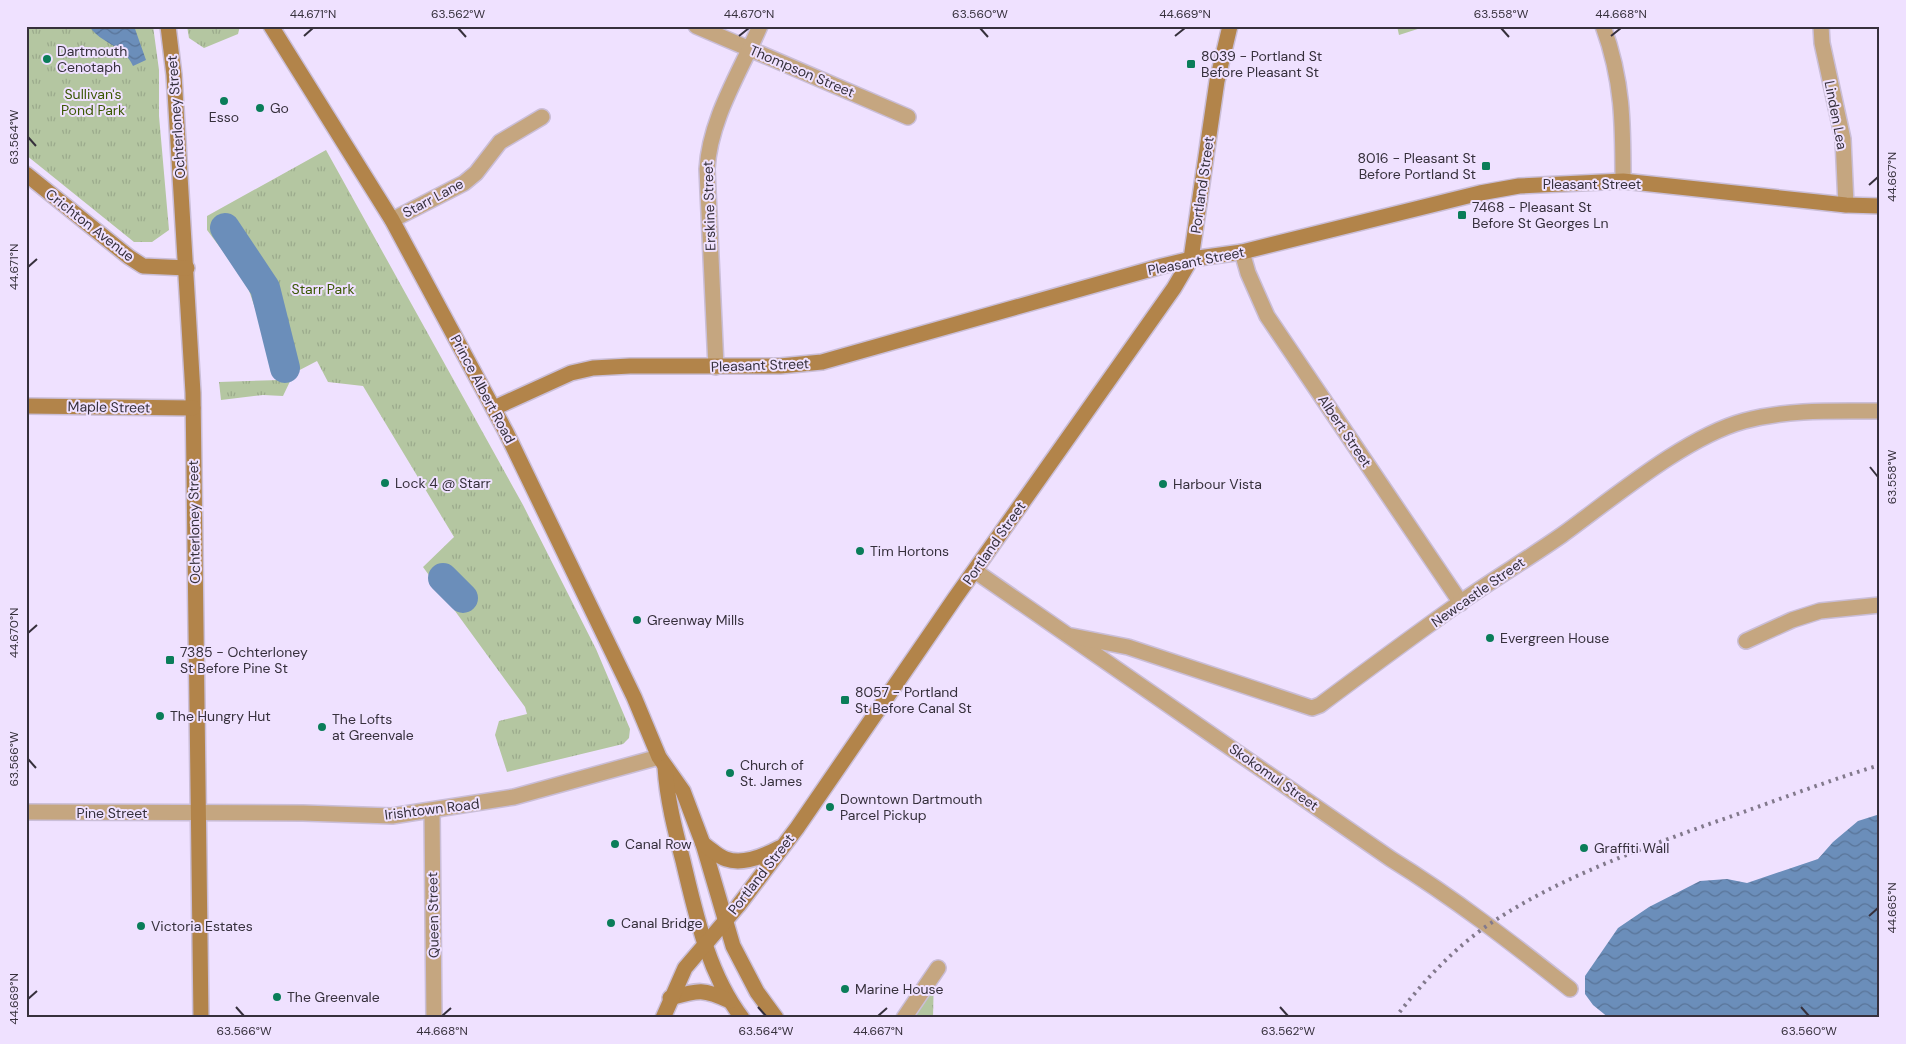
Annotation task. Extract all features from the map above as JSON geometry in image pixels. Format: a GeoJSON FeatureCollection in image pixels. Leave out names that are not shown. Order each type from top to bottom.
{"type":"FeatureCollection","features":[{"type":"Feature","properties":{"kind":"main road","name":"Ochterloney Street"},"geometry":{"type":"LineString","coordinates":[[168,26],[186,268],[193,408],[201,1018]]}},
{"type":"Feature","properties":{"kind":"main road","name":"Prince Albert Road"},"geometry":{"type":"LineString","coordinates":[[271,26],[392,220],[494,408],[544,506],[634,697],[662,762],[683,791],[703,844],[727,918],[733,946],[746,973],[776,1018]]}},
{"type":"Feature","properties":{"kind":"main road","name":"Portland Street"},"geometry":{"type":"LineString","coordinates":[[663,1018],[670,998],[685,968],[783,846],[1165,302],[1191,259],[1217,81],[1230,26]]}},
{"type":"Feature","properties":{"kind":"main road","name":"Crichton Avenue"},"geometry":{"type":"LineString","coordinates":[[26,174],[129,257],[143,266],[186,268]]}},
{"type":"Feature","properties":{"kind":"main road","name":"Pleasant Street"},"geometry":{"type":"LineString","coordinates":[[494,408],[571,373],[593,368],[630,366],[780,366],[822,362],[1191,259],[1242,252],[1480,193],[1519,186],[1623,181],[1846,205],[1880,206]]}},
{"type":"Feature","properties":{"kind":"main road","name":"Maple Street"},"geometry":{"type":"LineString","coordinates":[[26,406],[193,408]]}},
{"type":"Feature","properties":{"kind":"main road","name":"Prince Albert Road"},"geometry":{"type":"LineString","coordinates":[[662,762],[666,793],[705,944],[714,970],[730,1001],[742,1018]]}},
{"type":"Feature","properties":{"kind":"main road"},"geometry":{"type":"LineString","coordinates":[[703,844],[726,860],[748,860],[764,856],[783,846]]}},
{"type":"Feature","properties":{"kind":"main road"},"geometry":{"type":"LineString","coordinates":[[670,998],[696,990],[709,991],[730,1001]]}},
{"type":"Feature","properties":{"kind":"street","name":"Thompson Street"},"geometry":{"type":"LineString","coordinates":[[696,26],[908,117]]}},
{"type":"Feature","properties":{"kind":"street","name":"Erskine Street"},"geometry":{"type":"LineString","coordinates":[[716,367],[707,169],[708,148],[715,125],[760,26]]}},
{"type":"Feature","properties":{"kind":"street"},"geometry":{"type":"LineString","coordinates":[[1603,26],[1615,58],[1622,100],[1623,181]]}},
{"type":"Feature","properties":{"kind":"street","name":"Linden Lea"},"geometry":{"type":"LineString","coordinates":[[1821,26],[1822,43],[1843,139],[1846,205]]}},
{"type":"Feature","properties":{"kind":"street","name":"Starr Lane"},"geometry":{"type":"LineString","coordinates":[[392,220],[464,182],[476,173],[508,135],[542,117]]}},
{"type":"Feature","properties":{"kind":"street","name":"Albert Street"},"geometry":{"type":"LineString","coordinates":[[1242,252],[1248,273],[1267,316],[1461,602]]}},
{"type":"Feature","properties":{"kind":"street","name":"Newcastle Street"},"geometry":{"type":"LineString","coordinates":[[1072,636],[1128,647],[1312,708],[1320,705],[1461,602],[1553,541],[1676,453],[1714,433],[1743,422],[1776,415],[1803,412],[1880,411]]}},
{"type":"Feature","properties":{"kind":"street","name":"Skokomul Street"},"geometry":{"type":"LineString","coordinates":[[975,571],[1473,914],[1570,989]]}},
{"type":"Feature","properties":{"kind":"street"},"geometry":{"type":"LineString","coordinates":[[1746,641],[1792,620],[1820,611],[1880,605]]}},
{"type":"Feature","properties":{"kind":"street","name":"Irishtown Road"},"geometry":{"type":"LineString","coordinates":[[198,813],[392,816],[432,811],[514,796],[662,762]]}},
{"type":"Feature","properties":{"kind":"street","name":"Queen Street"},"geometry":{"type":"LineString","coordinates":[[432,811],[434,1018]]}},
{"type":"Feature","properties":{"kind":"street","name":"Pine Street"},"geometry":{"type":"LineString","coordinates":[[26,812],[198,813]]}},
{"type":"Feature","properties":{"kind":"street"},"geometry":{"type":"LineString","coordinates":[[904,1018],[938,968]]}},
{"type":"Feature","properties":{"kind":"green space","name":"Sullivan's Pond Park"},"geometry":{"type":"Polygon","coordinates":[[[26,26],[153,26],[159,70],[159,116],[169,230],[152,242],[134,242],[26,155],[26,26]]]}},
{"type":"Feature","properties":{"kind":"green space"},"geometry":{"type":"Polygon","coordinates":[[[187,26],[240,26],[238,34],[204,48],[189,38],[187,26]]]}},
{"type":"Feature","properties":{"kind":"green space"},"geometry":{"type":"Polygon","coordinates":[[[1397,26],[1427,26],[1399,35],[1397,26]]]}},
{"type":"Feature","properties":{"kind":"green space","name":"Starr Park"},"geometry":{"type":"Polygon","coordinates":[[[326,150],[523,505],[596,649],[630,729],[629,738],[623,744],[507,772],[495,735],[499,721],[527,714],[525,707],[423,567],[454,537],[363,386],[328,382],[317,361],[294,373],[283,396],[263,395],[221,400],[219,382],[280,380],[246,282],[207,230],[207,216],[326,150]]]}},
{"type":"Feature","properties":{"kind":"green space"},"geometry":{"type":"Polygon","coordinates":[[[934,973],[933,1018],[910,1018],[934,973]]]}},
{"type":"Feature","properties":{"kind":"water"},"geometry":{"type":"Polygon","coordinates":[[[89,26],[134,26],[146,60],[133,66],[124,53],[100,37],[89,26]]]}},
{"type":"Feature","properties":{"kind":"water"},"geometry":{"type":"Polygon","coordinates":[[[1880,814],[1880,1018],[1609,1018],[1593,1005],[1585,994],[1585,976],[1618,928],[1649,907],[1700,881],[1727,879],[1747,883],[1818,859],[1833,842],[1858,821],[1880,814]]]}},
{"type":"Feature","properties":{"kind":"waterway"},"geometry":{"type":"LineString","coordinates":[[225,228],[265,288],[285,368]]}},
{"type":"Feature","properties":{"kind":"waterway"},"geometry":{"type":"LineString","coordinates":[[443,578],[463,598]]}},
{"type":"Feature","properties":{"kind":"railway"},"geometry":{"type":"LineString","coordinates":[[1395,1018],[1427,980],[1462,945],[1488,925],[1541,894],[1597,867],[1654,844],[1880,765]]}},
{"type":"Feature","properties":{"kind":"place","name":"Dartmouth Cenotaph"},"geometry":{"type":"Point","coordinates":[47,59]}},
{"type":"Feature","properties":{"kind":"place","name":"8039 - Portland St Before Pleasant St"},"geometry":{"type":"Point","coordinates":[1191,64]}},
{"type":"Feature","properties":{"kind":"place","name":"Esso"},"geometry":{"type":"Point","coordinates":[224,101]}},
{"type":"Feature","properties":{"kind":"place","name":"Go"},"geometry":{"type":"Point","coordinates":[260,108]}},
{"type":"Feature","properties":{"kind":"place","name":"8016 - Pleasant St Before Portland St"},"geometry":{"type":"Point","coordinates":[1486,166]}},
{"type":"Feature","properties":{"kind":"place","name":"7468 - Pleasant St Before St Georges Ln"},"geometry":{"type":"Point","coordinates":[1462,215]}},
{"type":"Feature","properties":{"kind":"place","name":"Lock 4 @ Starr"},"geometry":{"type":"Point","coordinates":[385,483]}},
{"type":"Feature","properties":{"kind":"place","name":"Harbour Vista"},"geometry":{"type":"Point","coordinates":[1163,484]}},
{"type":"Feature","properties":{"kind":"place","name":"Tim Hortons"},"geometry":{"type":"Point","coordinates":[860,551]}},
{"type":"Feature","properties":{"kind":"place","name":"Greenway Mills"},"geometry":{"type":"Point","coordinates":[637,620]}},
{"type":"Feature","properties":{"kind":"place","name":"Evergreen House"},"geometry":{"type":"Point","coordinates":[1490,638]}},
{"type":"Feature","properties":{"kind":"place","name":"7385 - Ochterloney St Before Pine St"},"geometry":{"type":"Point","coordinates":[170,660]}},
{"type":"Feature","properties":{"kind":"place","name":"8057 - Portland St Before Canal St"},"geometry":{"type":"Point","coordinates":[845,700]}},
{"type":"Feature","properties":{"kind":"place","name":"The Hungry Hut"},"geometry":{"type":"Point","coordinates":[160,716]}},
{"type":"Feature","properties":{"kind":"place","name":"The Lofts at Greenvale"},"geometry":{"type":"Point","coordinates":[322,727]}},
{"type":"Feature","properties":{"kind":"place","name":"Church of St. James"},"geometry":{"type":"Point","coordinates":[730,773]}},
{"type":"Feature","properties":{"kind":"place","name":"Downtown Dartmouth Parcel Pickup"},"geometry":{"type":"Point","coordinates":[830,807]}},
{"type":"Feature","properties":{"kind":"place","name":"Canal Row"},"geometry":{"type":"Point","coordinates":[615,844]}},
{"type":"Feature","properties":{"kind":"place","name":"Graffiti Wall"},"geometry":{"type":"Point","coordinates":[1584,848]}},
{"type":"Feature","properties":{"kind":"place","name":"Canal Bridge"},"geometry":{"type":"Point","coordinates":[611,923]}},
{"type":"Feature","properties":{"kind":"place","name":"Victoria Estates"},"geometry":{"type":"Point","coordinates":[141,926]}},
{"type":"Feature","properties":{"kind":"place","name":"Marine House"},"geometry":{"type":"Point","coordinates":[845,989]}},
{"type":"Feature","properties":{"kind":"place","name":"The Greenvale"},"geometry":{"type":"Point","coordinates":[277,997]}}]}
